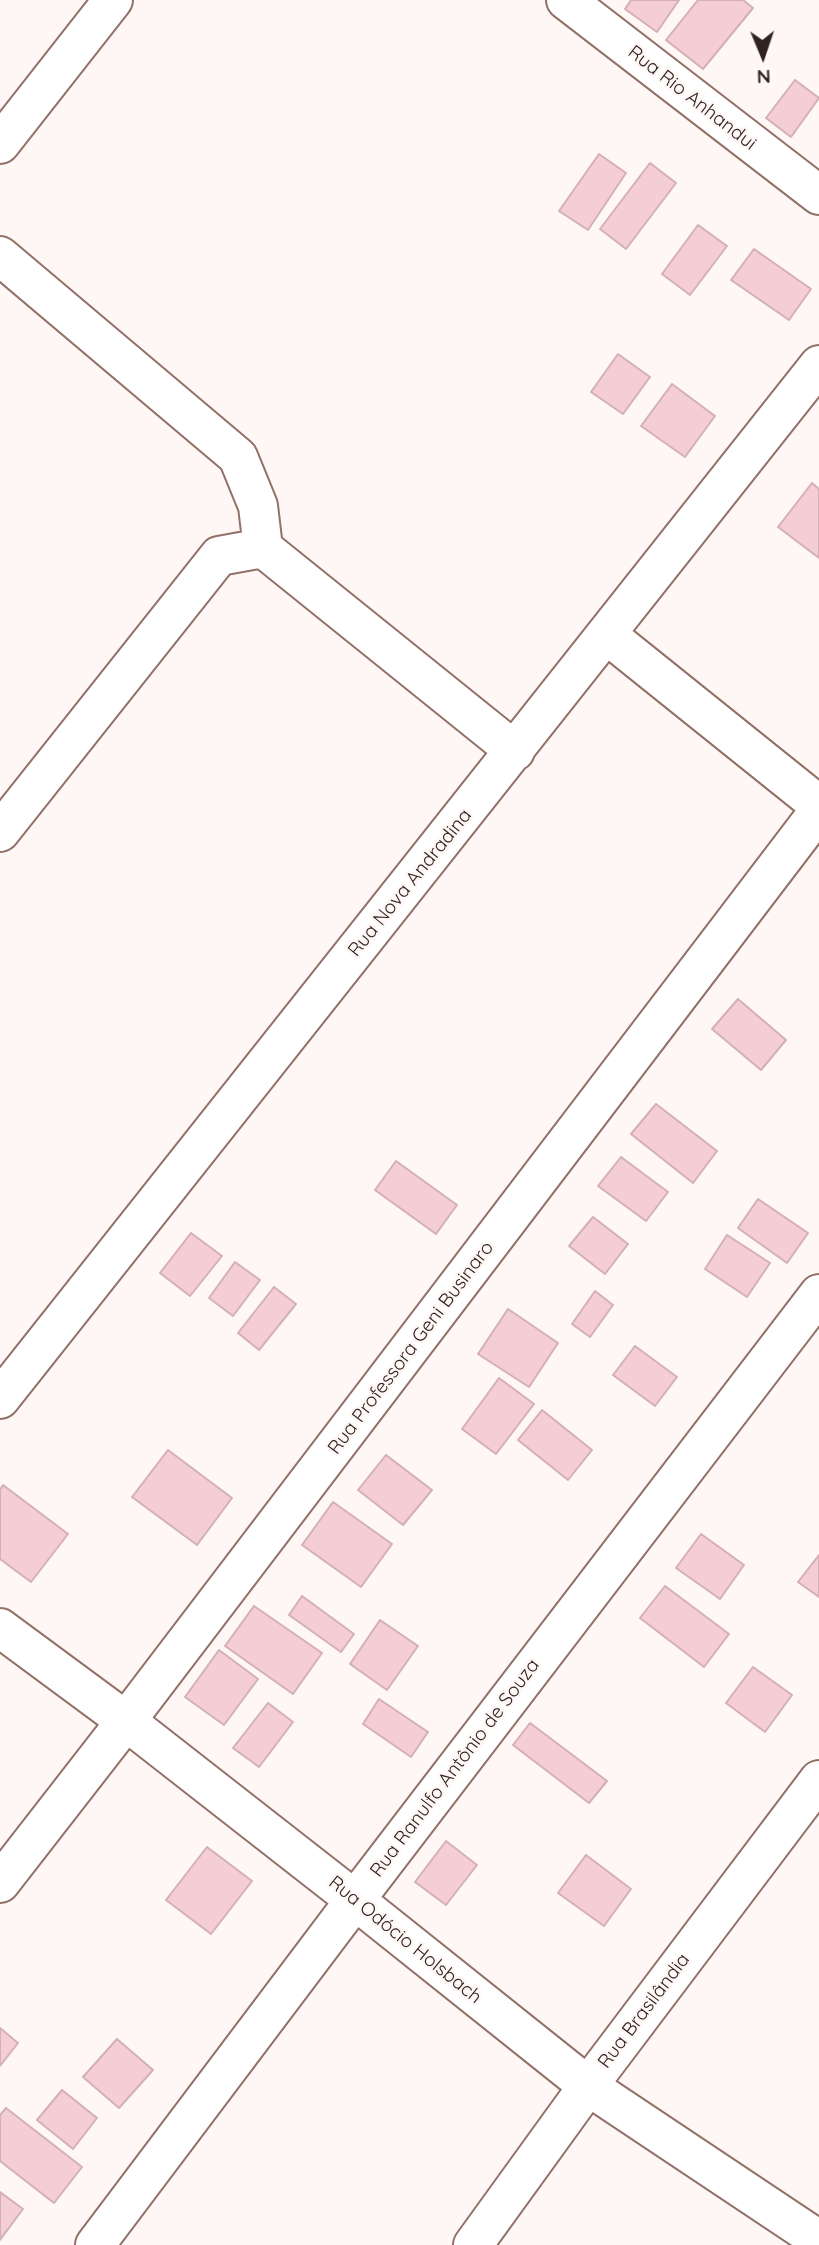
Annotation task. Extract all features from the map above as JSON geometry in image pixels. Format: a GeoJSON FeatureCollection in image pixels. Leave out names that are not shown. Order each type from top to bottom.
{"type":"FeatureCollection","features":[{"type":"Feature","properties":{"kind":"street"},"geometry":{"type":"LineString","coordinates":[[0,144],[113,0]]}},
{"type":"Feature","properties":{"kind":"street","name":"Rua Rio Anhandui"},"geometry":{"type":"LineString","coordinates":[[566,0],[819,195]]}},
{"type":"Feature","properties":{"kind":"street"},"geometry":{"type":"LineString","coordinates":[[0,256],[238,457],[258,506],[262,548],[515,751]]}},
{"type":"Feature","properties":{"kind":"street","name":"Rua Nova Andradina"},"geometry":{"type":"LineString","coordinates":[[0,1399],[13,1355],[515,751],[819,365]]}},
{"type":"Feature","properties":{"kind":"street"},"geometry":{"type":"LineString","coordinates":[[0,832],[219,556],[262,548]]}},
{"type":"Feature","properties":{"kind":"street"},"geometry":{"type":"LineString","coordinates":[[606,634],[819,805]]}},
{"type":"Feature","properties":{"kind":"street","name":"Rua Professora Geni Businaro"},"geometry":{"type":"LineString","coordinates":[[0,1883],[819,811]]}},
{"type":"Feature","properties":{"kind":"street","name":"Rua Ranulfo Antônio de Souza"},"geometry":{"type":"LineString","coordinates":[[94,2245],[819,1294]]}},
{"type":"Feature","properties":{"kind":"street","name":"Rua Odócio Holsbach"},"geometry":{"type":"LineString","coordinates":[[0,1628],[126,1721],[588,2086],[819,2240]]}},
{"type":"Feature","properties":{"kind":"street","name":"Rua Brasilândia"},"geometry":{"type":"LineString","coordinates":[[473,2245],[588,2086],[819,1780]]}},
{"type":"Feature","properties":{"kind":"building"},"geometry":{"type":"Polygon","coordinates":[[[631,0],[679,0],[657,32],[625,9],[631,0]]]}},
{"type":"Feature","properties":{"kind":"building"},"geometry":{"type":"Polygon","coordinates":[[[698,0],[743,0],[753,8],[703,69],[666,40],[698,0]]]}},
{"type":"Feature","properties":{"kind":"building"},"geometry":{"type":"Polygon","coordinates":[[[795,80],[819,98],[791,137],[766,118],[795,80]]]}},
{"type":"Feature","properties":{"kind":"building"},"geometry":{"type":"Polygon","coordinates":[[[599,154],[626,173],[588,230],[559,211],[599,154]]]}},
{"type":"Feature","properties":{"kind":"building"},"geometry":{"type":"Polygon","coordinates":[[[650,163],[676,183],[626,249],[600,229],[650,163]]]}},
{"type":"Feature","properties":{"kind":"building"},"geometry":{"type":"Polygon","coordinates":[[[698,225],[727,246],[690,295],[662,274],[698,225]]]}},
{"type":"Feature","properties":{"kind":"building"},"geometry":{"type":"Polygon","coordinates":[[[754,249],[811,289],[789,320],[731,280],[754,249]]]}},
{"type":"Feature","properties":{"kind":"building"},"geometry":{"type":"Polygon","coordinates":[[[618,354],[650,377],[623,414],[591,392],[618,354]]]}},
{"type":"Feature","properties":{"kind":"building"},"geometry":{"type":"Polygon","coordinates":[[[672,384],[715,416],[685,457],[641,426],[672,384]]]}},
{"type":"Feature","properties":{"kind":"building"},"geometry":{"type":"Polygon","coordinates":[[[812,483],[819,489],[819,558],[778,527],[812,483]]]}},
{"type":"Feature","properties":{"kind":"building"},"geometry":{"type":"Polygon","coordinates":[[[738,999],[786,1040],[761,1070],[712,1029],[738,999]]]}},
{"type":"Feature","properties":{"kind":"building"},"geometry":{"type":"Polygon","coordinates":[[[656,1104],[717,1151],[693,1183],[631,1134],[656,1104]]]}},
{"type":"Feature","properties":{"kind":"building"},"geometry":{"type":"Polygon","coordinates":[[[621,1157],[668,1192],[646,1221],[598,1186],[621,1157]]]}},
{"type":"Feature","properties":{"kind":"building"},"geometry":{"type":"Polygon","coordinates":[[[396,1161],[457,1205],[436,1234],[375,1190],[396,1161]]]}},
{"type":"Feature","properties":{"kind":"building"},"geometry":{"type":"Polygon","coordinates":[[[758,1199],[808,1233],[787,1263],[738,1228],[758,1199]]]}},
{"type":"Feature","properties":{"kind":"building"},"geometry":{"type":"Polygon","coordinates":[[[593,1217],[628,1244],[605,1274],[569,1246],[593,1217]]]}},
{"type":"Feature","properties":{"kind":"building"},"geometry":{"type":"Polygon","coordinates":[[[191,1233],[222,1256],[190,1296],[160,1273],[191,1233]]]}},
{"type":"Feature","properties":{"kind":"building"},"geometry":{"type":"Polygon","coordinates":[[[727,1235],[770,1263],[747,1297],[705,1269],[727,1235]]]}},
{"type":"Feature","properties":{"kind":"building"},"geometry":{"type":"Polygon","coordinates":[[[235,1262],[260,1280],[233,1316],[209,1298],[235,1262]]]}},
{"type":"Feature","properties":{"kind":"building"},"geometry":{"type":"Polygon","coordinates":[[[274,1287],[296,1304],[259,1350],[238,1333],[274,1287]]]}},
{"type":"Feature","properties":{"kind":"building"},"geometry":{"type":"Polygon","coordinates":[[[595,1291],[613,1305],[590,1337],[572,1324],[595,1291]]]}},
{"type":"Feature","properties":{"kind":"building"},"geometry":{"type":"Polygon","coordinates":[[[508,1309],[558,1343],[529,1387],[478,1354],[508,1309]]]}},
{"type":"Feature","properties":{"kind":"building"},"geometry":{"type":"Polygon","coordinates":[[[635,1346],[677,1377],[655,1406],[613,1375],[635,1346]]]}},
{"type":"Feature","properties":{"kind":"building"},"geometry":{"type":"Polygon","coordinates":[[[499,1378],[534,1404],[496,1454],[462,1429],[499,1378]]]}},
{"type":"Feature","properties":{"kind":"building"},"geometry":{"type":"Polygon","coordinates":[[[542,1410],[592,1450],[568,1480],[518,1440],[542,1410]]]}},
{"type":"Feature","properties":{"kind":"building"},"geometry":{"type":"Polygon","coordinates":[[[168,1450],[232,1498],[197,1545],[132,1497],[168,1450]]]}},
{"type":"Feature","properties":{"kind":"building"},"geometry":{"type":"Polygon","coordinates":[[[386,1455],[432,1490],[403,1525],[358,1490],[386,1455]]]}},
{"type":"Feature","properties":{"kind":"building"},"geometry":{"type":"Polygon","coordinates":[[[3,1485],[68,1534],[31,1582],[0,1559],[0,1490],[3,1485]]]}},
{"type":"Feature","properties":{"kind":"building"},"geometry":{"type":"Polygon","coordinates":[[[333,1502],[392,1544],[361,1587],[302,1545],[333,1502]]]}},
{"type":"Feature","properties":{"kind":"building"},"geometry":{"type":"Polygon","coordinates":[[[701,1534],[744,1565],[720,1599],[676,1568],[701,1534]]]}},
{"type":"Feature","properties":{"kind":"building"},"geometry":{"type":"Polygon","coordinates":[[[819,1555],[819,1597],[798,1582],[819,1555]]]}},
{"type":"Feature","properties":{"kind":"building"},"geometry":{"type":"Polygon","coordinates":[[[665,1586],[729,1634],[704,1667],[640,1618],[665,1586]]]}},
{"type":"Feature","properties":{"kind":"building"},"geometry":{"type":"Polygon","coordinates":[[[302,1596],[354,1634],[341,1652],[289,1615],[302,1596]]]}},
{"type":"Feature","properties":{"kind":"building"},"geometry":{"type":"Polygon","coordinates":[[[254,1606],[322,1653],[293,1694],[225,1646],[254,1606]]]}},
{"type":"Feature","properties":{"kind":"building"},"geometry":{"type":"Polygon","coordinates":[[[380,1620],[418,1646],[387,1690],[350,1664],[380,1620]]]}},
{"type":"Feature","properties":{"kind":"building"},"geometry":{"type":"Polygon","coordinates":[[[219,1650],[258,1679],[224,1725],[185,1697],[219,1650]]]}},
{"type":"Feature","properties":{"kind":"building"},"geometry":{"type":"Polygon","coordinates":[[[753,1667],[792,1695],[765,1732],[726,1703],[753,1667]]]}},
{"type":"Feature","properties":{"kind":"building"},"geometry":{"type":"Polygon","coordinates":[[[379,1699],[428,1732],[411,1757],[363,1724],[379,1699]]]}},
{"type":"Feature","properties":{"kind":"building"},"geometry":{"type":"Polygon","coordinates":[[[268,1703],[293,1722],[259,1767],[233,1748],[268,1703]]]}},
{"type":"Feature","properties":{"kind":"building"},"geometry":{"type":"Polygon","coordinates":[[[530,1723],[607,1781],[589,1803],[513,1745],[530,1723]]]}},
{"type":"Feature","properties":{"kind":"building"},"geometry":{"type":"Polygon","coordinates":[[[446,1841],[477,1865],[446,1905],[415,1882],[446,1841]]]}},
{"type":"Feature","properties":{"kind":"building"},"geometry":{"type":"Polygon","coordinates":[[[207,1847],[252,1881],[211,1934],[166,1900],[207,1847]]]}},
{"type":"Feature","properties":{"kind":"building"},"geometry":{"type":"Polygon","coordinates":[[[586,1855],[631,1889],[604,1926],[558,1893],[586,1855]]]}},
{"type":"Feature","properties":{"kind":"building"},"geometry":{"type":"Polygon","coordinates":[[[0,2028],[18,2043],[0,2066],[0,2028]]]}},
{"type":"Feature","properties":{"kind":"building"},"geometry":{"type":"Polygon","coordinates":[[[117,2039],[153,2070],[119,2108],[83,2077],[117,2039]]]}},
{"type":"Feature","properties":{"kind":"building"},"geometry":{"type":"Polygon","coordinates":[[[62,2090],[97,2118],[73,2149],[37,2120],[62,2090]]]}},
{"type":"Feature","properties":{"kind":"building"},"geometry":{"type":"Polygon","coordinates":[[[6,2108],[82,2167],[54,2203],[0,2161],[0,2115],[6,2108]]]}},
{"type":"Feature","properties":{"kind":"building"},"geometry":{"type":"Polygon","coordinates":[[[0,2192],[23,2209],[0,2240],[0,2192]]]}}]}
